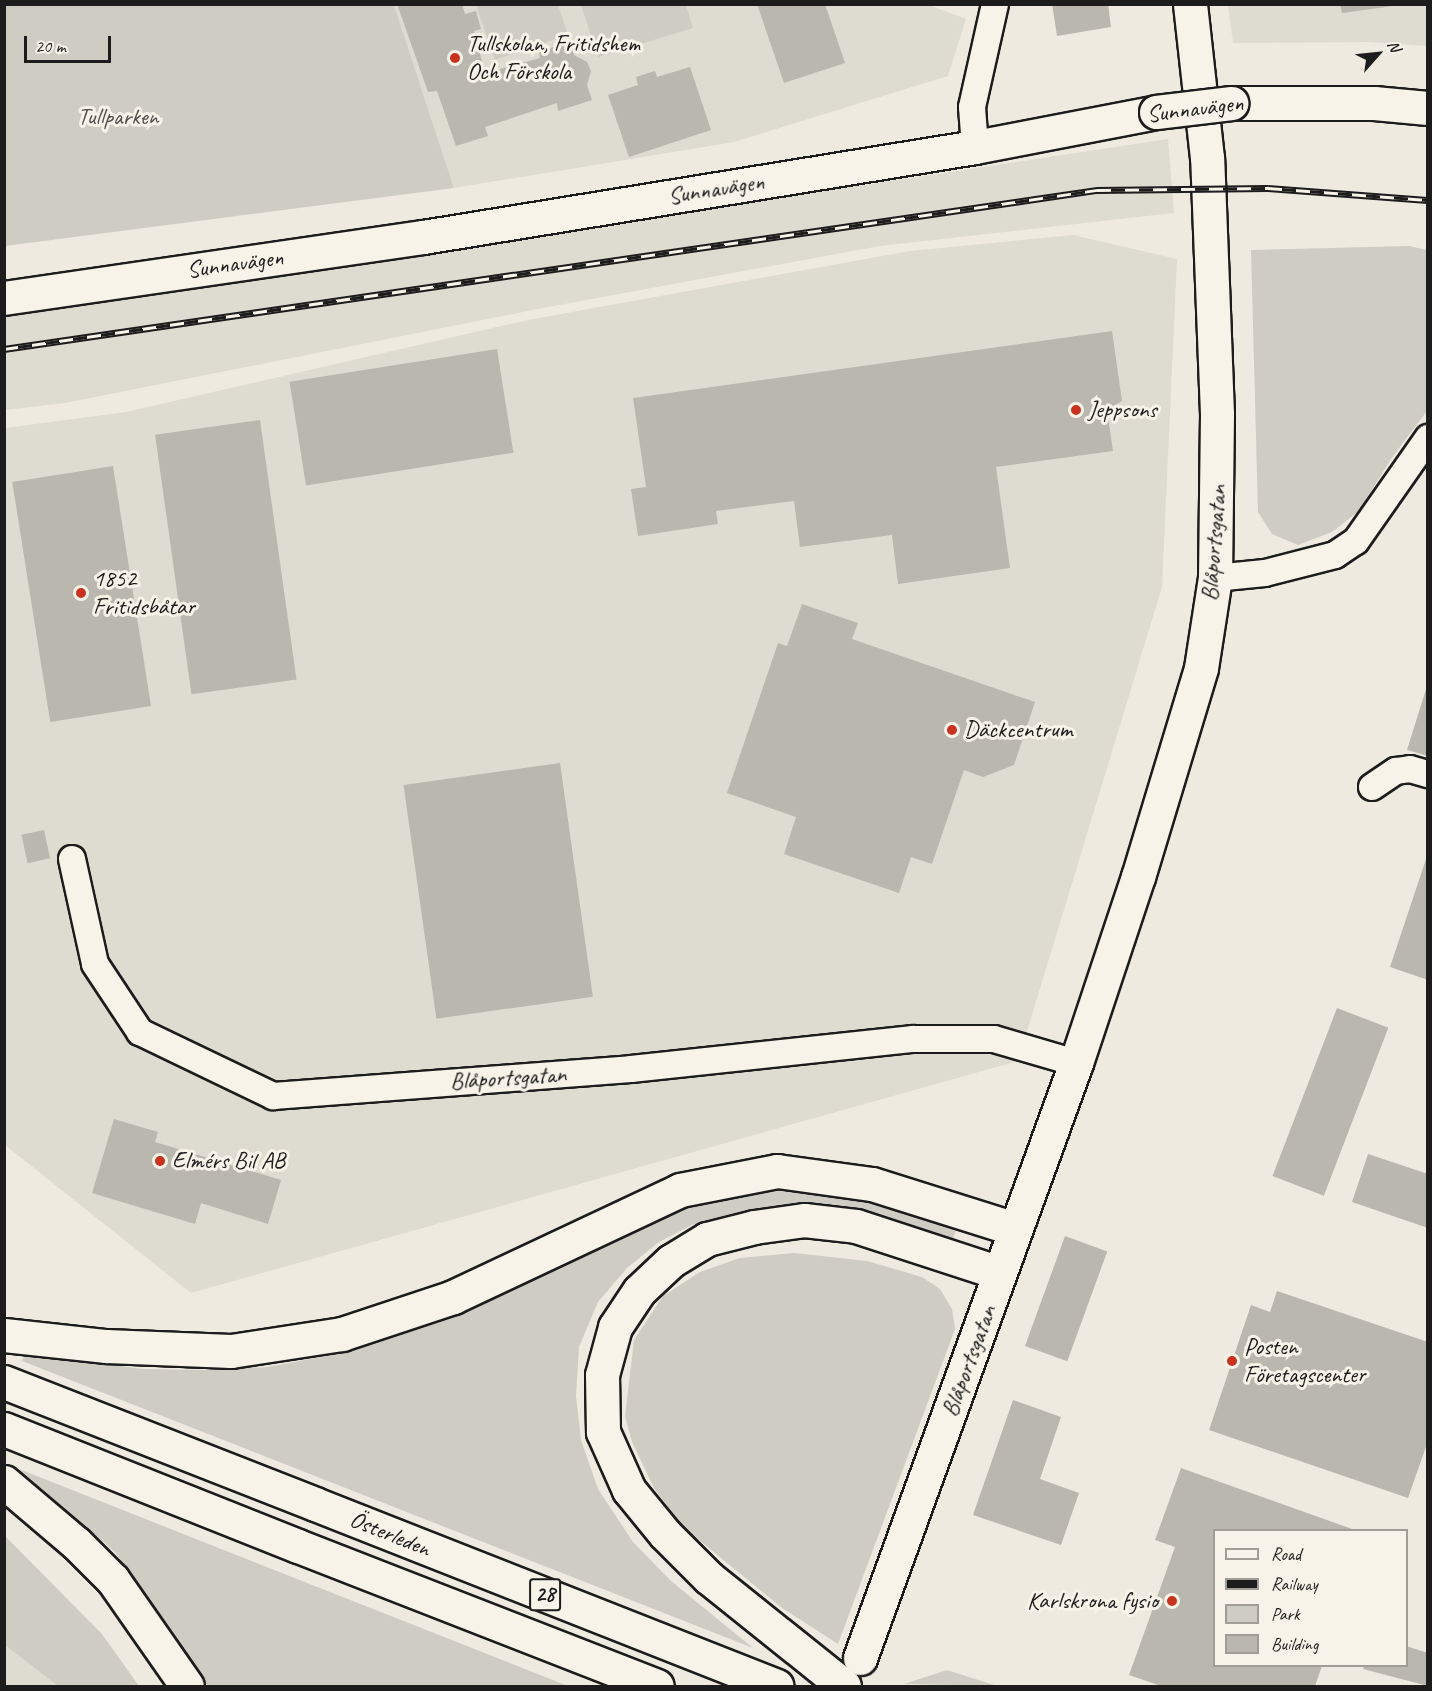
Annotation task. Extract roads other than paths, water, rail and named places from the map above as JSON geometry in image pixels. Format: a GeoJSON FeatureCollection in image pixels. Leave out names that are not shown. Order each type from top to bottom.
{"type":"FeatureCollection","features":[{"type":"Feature","properties":{"kind":"main road","name":"Blåportsgatan"},"geometry":{"type":"LineString","coordinates":[[860,1658],[1076,1063],[1175,759],[1201,668],[1215,578],[1219,512],[1214,283],[1207,158],[1190,4]]}},
{"type":"Feature","properties":{"kind":"main road","name":"Sunnavägen"},"geometry":{"type":"LineString","coordinates":[[4,298],[435,235],[975,147],[1156,112],[1231,103],[1374,103],[1428,108]]}},
{"type":"Feature","properties":{"kind":"main road"},"geometry":{"type":"LineString","coordinates":[[4,1335],[106,1346],[231,1351],[342,1334],[453,1297],[680,1190],[777,1171],[872,1184],[1015,1229]]}},
{"type":"Feature","properties":{"kind":"main road"},"geometry":{"type":"LineString","coordinates":[[844,1686],[709,1578],[665,1534],[629,1490],[603,1432],[602,1375],[615,1327],[639,1291],[670,1261],[707,1239],[754,1227],[804,1220],[856,1226],[1000,1273]]}},
{"type":"Feature","properties":{"kind":"main road","name":"Österleden"},"geometry":{"type":"LineString","coordinates":[[4,1382],[776,1686]]}},
{"type":"Feature","properties":{"kind":"main road","name":"Österleden"},"geometry":{"type":"LineString","coordinates":[[4,1429],[657,1686]]}},
{"type":"Feature","properties":{"kind":"main road"},"geometry":{"type":"LineString","coordinates":[[4,1482],[76,1543],[113,1580],[187,1686]]}},
{"type":"Feature","properties":{"kind":"street"},"geometry":{"type":"LineString","coordinates":[[975,147],[972,107],[994,4]]}},
{"type":"Feature","properties":{"kind":"street"},"geometry":{"type":"LineString","coordinates":[[1215,578],[1265,573],[1335,555],[1356,541],[1428,438]]}},
{"type":"Feature","properties":{"kind":"street"},"geometry":{"type":"LineString","coordinates":[[1372,787],[1396,771],[1410,769],[1428,774]]}},
{"type":"Feature","properties":{"kind":"street","name":"Blåportsgatan"},"geometry":{"type":"LineString","coordinates":[[72,859],[95,964],[140,1032],[273,1096],[631,1069],[913,1039],[994,1039],[1076,1063]]}},
{"type":"Feature","properties":{"kind":"railway"},"geometry":{"type":"LineString","coordinates":[[4,349],[1097,190],[1268,188],[1428,200]]}},
{"type":"Feature","properties":{"kind":"place","name":"Tullskolan, Fritidshem Och Förskola"},"geometry":{"type":"Point","coordinates":[455,58]}},
{"type":"Feature","properties":{"kind":"place","name":"Jeppsons"},"geometry":{"type":"Point","coordinates":[1076,410]}},
{"type":"Feature","properties":{"kind":"place","name":"1852 Fritidsbåtar"},"geometry":{"type":"Point","coordinates":[81,593]}},
{"type":"Feature","properties":{"kind":"place","name":"Däckcentrum"},"geometry":{"type":"Point","coordinates":[952,730]}},
{"type":"Feature","properties":{"kind":"place","name":"Elmérs Bil AB"},"geometry":{"type":"Point","coordinates":[160,1161]}},
{"type":"Feature","properties":{"kind":"place","name":"Posten Företagscenter"},"geometry":{"type":"Point","coordinates":[1232,1361]}},
{"type":"Feature","properties":{"kind":"place","name":"Karlskrona fysio"},"geometry":{"type":"Point","coordinates":[1172,1601]}},
{"type":"Feature","properties":{"kind":"park label","name":"Tullparken"},"geometry":{"type":"Point","coordinates":[118,117]}}]}
